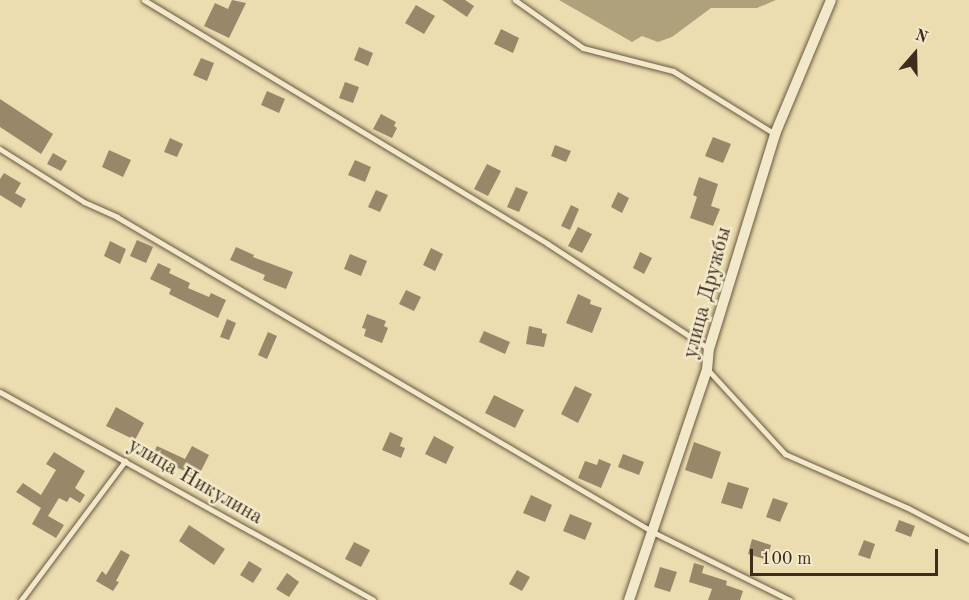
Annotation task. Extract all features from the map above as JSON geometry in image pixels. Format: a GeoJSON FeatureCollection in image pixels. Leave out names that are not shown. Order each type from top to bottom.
{"type":"FeatureCollection","features":[{"type":"Feature","properties":{"kind":"street","name":"улица Дружбы"},"geometry":{"type":"LineString","coordinates":[[709,349],[775,134],[831,0]]}},
{"type":"Feature","properties":{"kind":"street","name":"улица Дружбы"},"geometry":{"type":"LineString","coordinates":[[629,600],[707,370]]}},
{"type":"Feature","properties":{"kind":"lane"},"geometry":{"type":"LineString","coordinates":[[144,0],[548,244],[709,349],[707,370],[785,454],[908,508],[969,540]]}},
{"type":"Feature","properties":{"kind":"lane"},"geometry":{"type":"LineString","coordinates":[[515,0],[583,48],[673,71],[775,134]]}},
{"type":"Feature","properties":{"kind":"lane"},"geometry":{"type":"LineString","coordinates":[[0,149],[84,202],[117,217],[652,532],[790,600]]}},
{"type":"Feature","properties":{"kind":"lane","name":"улица Никулина"},"geometry":{"type":"LineString","coordinates":[[0,392],[373,600]]}},
{"type":"Feature","properties":{"kind":"lane"},"geometry":{"type":"LineString","coordinates":[[21,600],[124,461]]}},
{"type":"Feature","properties":{"kind":"shaded area"},"geometry":{"type":"Polygon","coordinates":[[[559,0],[776,0],[757,8],[711,8],[672,37],[658,42],[642,36],[632,42],[559,0]]]}},
{"type":"Feature","properties":{"kind":"building"},"geometry":{"type":"Polygon","coordinates":[[[232,0],[246,3],[229,38],[204,26],[215,3],[228,9],[232,0]]]}},
{"type":"Feature","properties":{"kind":"building"},"geometry":{"type":"Polygon","coordinates":[[[442,0],[465,0],[474,6],[467,17],[442,0]]]}},
{"type":"Feature","properties":{"kind":"building"},"geometry":{"type":"Polygon","coordinates":[[[416,5],[435,16],[424,34],[405,23],[416,5]]]}},
{"type":"Feature","properties":{"kind":"building"},"geometry":{"type":"Polygon","coordinates":[[[501,29],[519,38],[513,53],[494,44],[501,29]]]}},
{"type":"Feature","properties":{"kind":"building"},"geometry":{"type":"Polygon","coordinates":[[[359,47],[373,53],[368,66],[354,60],[359,47]]]}},
{"type":"Feature","properties":{"kind":"building"},"geometry":{"type":"Polygon","coordinates":[[[201,58],[214,63],[207,81],[193,75],[201,58]]]}},
{"type":"Feature","properties":{"kind":"building"},"geometry":{"type":"Polygon","coordinates":[[[345,82],[359,87],[353,103],[339,98],[345,82]]]}},
{"type":"Feature","properties":{"kind":"building"},"geometry":{"type":"Polygon","coordinates":[[[267,91],[285,99],[279,113],[261,105],[267,91]]]}},
{"type":"Feature","properties":{"kind":"building"},"geometry":{"type":"Polygon","coordinates":[[[0,99],[53,134],[41,154],[0,127],[0,99]]]}},
{"type":"Feature","properties":{"kind":"building"},"geometry":{"type":"Polygon","coordinates":[[[381,114],[396,122],[394,126],[397,128],[392,138],[373,129],[381,114]]]}},
{"type":"Feature","properties":{"kind":"building"},"geometry":{"type":"Polygon","coordinates":[[[713,137],[731,144],[723,163],[705,156],[713,137]]]}},
{"type":"Feature","properties":{"kind":"building"},"geometry":{"type":"Polygon","coordinates":[[[170,138],[183,144],[177,157],[164,152],[170,138]]]}},
{"type":"Feature","properties":{"kind":"building"},"geometry":{"type":"Polygon","coordinates":[[[555,145],[571,151],[566,162],[551,156],[555,145]]]}},
{"type":"Feature","properties":{"kind":"building"},"geometry":{"type":"Polygon","coordinates":[[[109,150],[131,160],[123,177],[102,167],[109,150]]]}},
{"type":"Feature","properties":{"kind":"building"},"geometry":{"type":"Polygon","coordinates":[[[53,153],[67,161],[61,171],[47,164],[53,153]]]}},
{"type":"Feature","properties":{"kind":"building"},"geometry":{"type":"Polygon","coordinates":[[[355,160],[371,167],[365,182],[348,175],[355,160]]]}},
{"type":"Feature","properties":{"kind":"building"},"geometry":{"type":"Polygon","coordinates":[[[487,164],[501,171],[488,196],[474,189],[487,164]]]}},
{"type":"Feature","properties":{"kind":"building"},"geometry":{"type":"Polygon","coordinates":[[[4,173],[21,183],[15,193],[26,199],[21,208],[0,195],[0,179],[4,173]]]}},
{"type":"Feature","properties":{"kind":"building"},"geometry":{"type":"Polygon","coordinates":[[[699,177],[718,184],[711,206],[720,209],[713,226],[690,218],[697,197],[693,195],[699,177]]]}},
{"type":"Feature","properties":{"kind":"building"},"geometry":{"type":"Polygon","coordinates":[[[516,187],[528,192],[519,212],[507,207],[516,187]]]}},
{"type":"Feature","properties":{"kind":"building"},"geometry":{"type":"Polygon","coordinates":[[[376,190],[388,195],[380,212],[368,207],[376,190]]]}},
{"type":"Feature","properties":{"kind":"building"},"geometry":{"type":"Polygon","coordinates":[[[618,192],[629,198],[622,213],[611,207],[618,192]]]}},
{"type":"Feature","properties":{"kind":"building"},"geometry":{"type":"Polygon","coordinates":[[[571,205],[579,209],[570,230],[561,226],[571,205]]]}},
{"type":"Feature","properties":{"kind":"building"},"geometry":{"type":"Polygon","coordinates":[[[578,227],[592,234],[582,253],[568,246],[578,227]]]}},
{"type":"Feature","properties":{"kind":"building"},"geometry":{"type":"Polygon","coordinates":[[[137,240],[153,247],[146,263],[130,256],[137,240]]]}},
{"type":"Feature","properties":{"kind":"building"},"geometry":{"type":"Polygon","coordinates":[[[110,241],[126,249],[120,264],[104,256],[110,241]]]}},
{"type":"Feature","properties":{"kind":"building"},"geometry":{"type":"Polygon","coordinates":[[[236,247],[254,255],[253,257],[293,272],[286,289],[263,280],[265,275],[230,260],[236,247]]]}},
{"type":"Feature","properties":{"kind":"building"},"geometry":{"type":"Polygon","coordinates":[[[431,248],[443,254],[435,271],[423,265],[431,248]]]}},
{"type":"Feature","properties":{"kind":"building"},"geometry":{"type":"Polygon","coordinates":[[[640,252],[652,258],[644,274],[633,268],[640,252]]]}},
{"type":"Feature","properties":{"kind":"building"},"geometry":{"type":"Polygon","coordinates":[[[350,254],[367,261],[361,276],[344,269],[350,254]]]}},
{"type":"Feature","properties":{"kind":"building"},"geometry":{"type":"Polygon","coordinates":[[[158,263],[171,269],[169,273],[190,283],[188,288],[209,297],[211,293],[226,300],[218,318],[169,294],[171,289],[150,279],[158,263]]]}},
{"type":"Feature","properties":{"kind":"building"},"geometry":{"type":"Polygon","coordinates":[[[406,290],[421,297],[414,311],[399,304],[406,290]]]}},
{"type":"Feature","properties":{"kind":"building"},"geometry":{"type":"Polygon","coordinates":[[[578,294],[591,300],[590,304],[602,308],[592,333],[566,323],[578,294]]]}},
{"type":"Feature","properties":{"kind":"building"},"geometry":{"type":"Polygon","coordinates":[[[367,314],[386,321],[384,326],[388,328],[382,343],[364,336],[366,329],[362,328],[367,314]]]}},
{"type":"Feature","properties":{"kind":"building"},"geometry":{"type":"Polygon","coordinates":[[[227,319],[236,323],[229,340],[220,337],[227,319]]]}},
{"type":"Feature","properties":{"kind":"building"},"geometry":{"type":"Polygon","coordinates":[[[529,326],[542,329],[542,333],[547,334],[544,347],[526,344],[529,326]]]}},
{"type":"Feature","properties":{"kind":"building"},"geometry":{"type":"Polygon","coordinates":[[[484,331],[510,342],[505,354],[479,342],[484,331]]]}},
{"type":"Feature","properties":{"kind":"building"},"geometry":{"type":"Polygon","coordinates":[[[268,332],[277,336],[267,359],[258,355],[268,332]]]}},
{"type":"Feature","properties":{"kind":"building"},"geometry":{"type":"Polygon","coordinates":[[[575,386],[592,394],[578,423],[561,414],[575,386]]]}},
{"type":"Feature","properties":{"kind":"building"},"geometry":{"type":"Polygon","coordinates":[[[494,395],[524,410],[515,428],[485,413],[494,395]]]}},
{"type":"Feature","properties":{"kind":"building"},"geometry":{"type":"Polygon","coordinates":[[[116,407],[144,423],[135,440],[106,426],[116,407]]]}},
{"type":"Feature","properties":{"kind":"building"},"geometry":{"type":"Polygon","coordinates":[[[390,432],[403,438],[400,446],[405,448],[401,458],[382,450],[390,432]]]}},
{"type":"Feature","properties":{"kind":"building"},"geometry":{"type":"Polygon","coordinates":[[[434,436],[454,447],[446,464],[425,454],[434,436]]]}},
{"type":"Feature","properties":{"kind":"building"},"geometry":{"type":"Polygon","coordinates":[[[694,442],[721,452],[712,479],[685,470],[694,442]]]}},
{"type":"Feature","properties":{"kind":"building"},"geometry":{"type":"Polygon","coordinates":[[[157,446],[185,459],[192,446],[209,455],[198,477],[165,462],[162,469],[149,462],[157,446]]]}},
{"type":"Feature","properties":{"kind":"building"},"geometry":{"type":"Polygon","coordinates":[[[54,452],[85,471],[75,488],[85,495],[80,503],[70,497],[67,502],[59,498],[48,516],[64,525],[56,538],[32,524],[41,508],[16,492],[23,483],[41,495],[56,470],[46,464],[54,452]]]}},
{"type":"Feature","properties":{"kind":"building"},"geometry":{"type":"Polygon","coordinates":[[[623,454],[644,462],[639,475],[618,467],[623,454]]]}},
{"type":"Feature","properties":{"kind":"building"},"geometry":{"type":"Polygon","coordinates":[[[599,459],[611,464],[601,488],[578,478],[585,461],[597,465],[599,459]]]}},
{"type":"Feature","properties":{"kind":"building"},"geometry":{"type":"Polygon","coordinates":[[[728,482],[749,488],[742,509],[721,503],[728,482]]]}},
{"type":"Feature","properties":{"kind":"building"},"geometry":{"type":"Polygon","coordinates":[[[531,495],[552,505],[545,522],[523,513],[531,495]]]}},
{"type":"Feature","properties":{"kind":"building"},"geometry":{"type":"Polygon","coordinates":[[[773,498],[788,503],[780,522],[766,517],[773,498]]]}},
{"type":"Feature","properties":{"kind":"building"},"geometry":{"type":"Polygon","coordinates":[[[570,514],[592,523],[585,540],[563,531],[570,514]]]}},
{"type":"Feature","properties":{"kind":"building"},"geometry":{"type":"Polygon","coordinates":[[[899,520],[915,526],[911,537],[895,531],[899,520]]]}},
{"type":"Feature","properties":{"kind":"building"},"geometry":{"type":"Polygon","coordinates":[[[189,525],[225,549],[214,565],[179,541],[189,525]]]}},
{"type":"Feature","properties":{"kind":"building"},"geometry":{"type":"Polygon","coordinates":[[[752,539],[771,545],[767,560],[748,554],[752,539]]]}},
{"type":"Feature","properties":{"kind":"building"},"geometry":{"type":"Polygon","coordinates":[[[864,540],[875,544],[870,559],[858,555],[864,540]]]}},
{"type":"Feature","properties":{"kind":"building"},"geometry":{"type":"Polygon","coordinates":[[[354,542],[370,550],[361,567],[345,559],[354,542]]]}},
{"type":"Feature","properties":{"kind":"building"},"geometry":{"type":"Polygon","coordinates":[[[121,550],[130,555],[113,591],[96,581],[102,571],[106,575],[121,550]]]}},
{"type":"Feature","properties":{"kind":"building"},"geometry":{"type":"Polygon","coordinates":[[[249,561],[262,569],[253,583],[240,575],[249,561]]]}},
{"type":"Feature","properties":{"kind":"building"},"geometry":{"type":"Polygon","coordinates":[[[694,563],[704,566],[702,573],[727,581],[726,585],[743,591],[740,600],[708,600],[712,589],[689,582],[694,563]]]}},
{"type":"Feature","properties":{"kind":"building"},"geometry":{"type":"Polygon","coordinates":[[[660,567],[677,572],[670,592],[654,587],[660,567]]]}},
{"type":"Feature","properties":{"kind":"building"},"geometry":{"type":"Polygon","coordinates":[[[517,570],[530,577],[522,591],[509,584],[517,570]]]}},
{"type":"Feature","properties":{"kind":"building"},"geometry":{"type":"Polygon","coordinates":[[[287,573],[299,582],[289,597],[276,589],[287,573]]]}}]}
